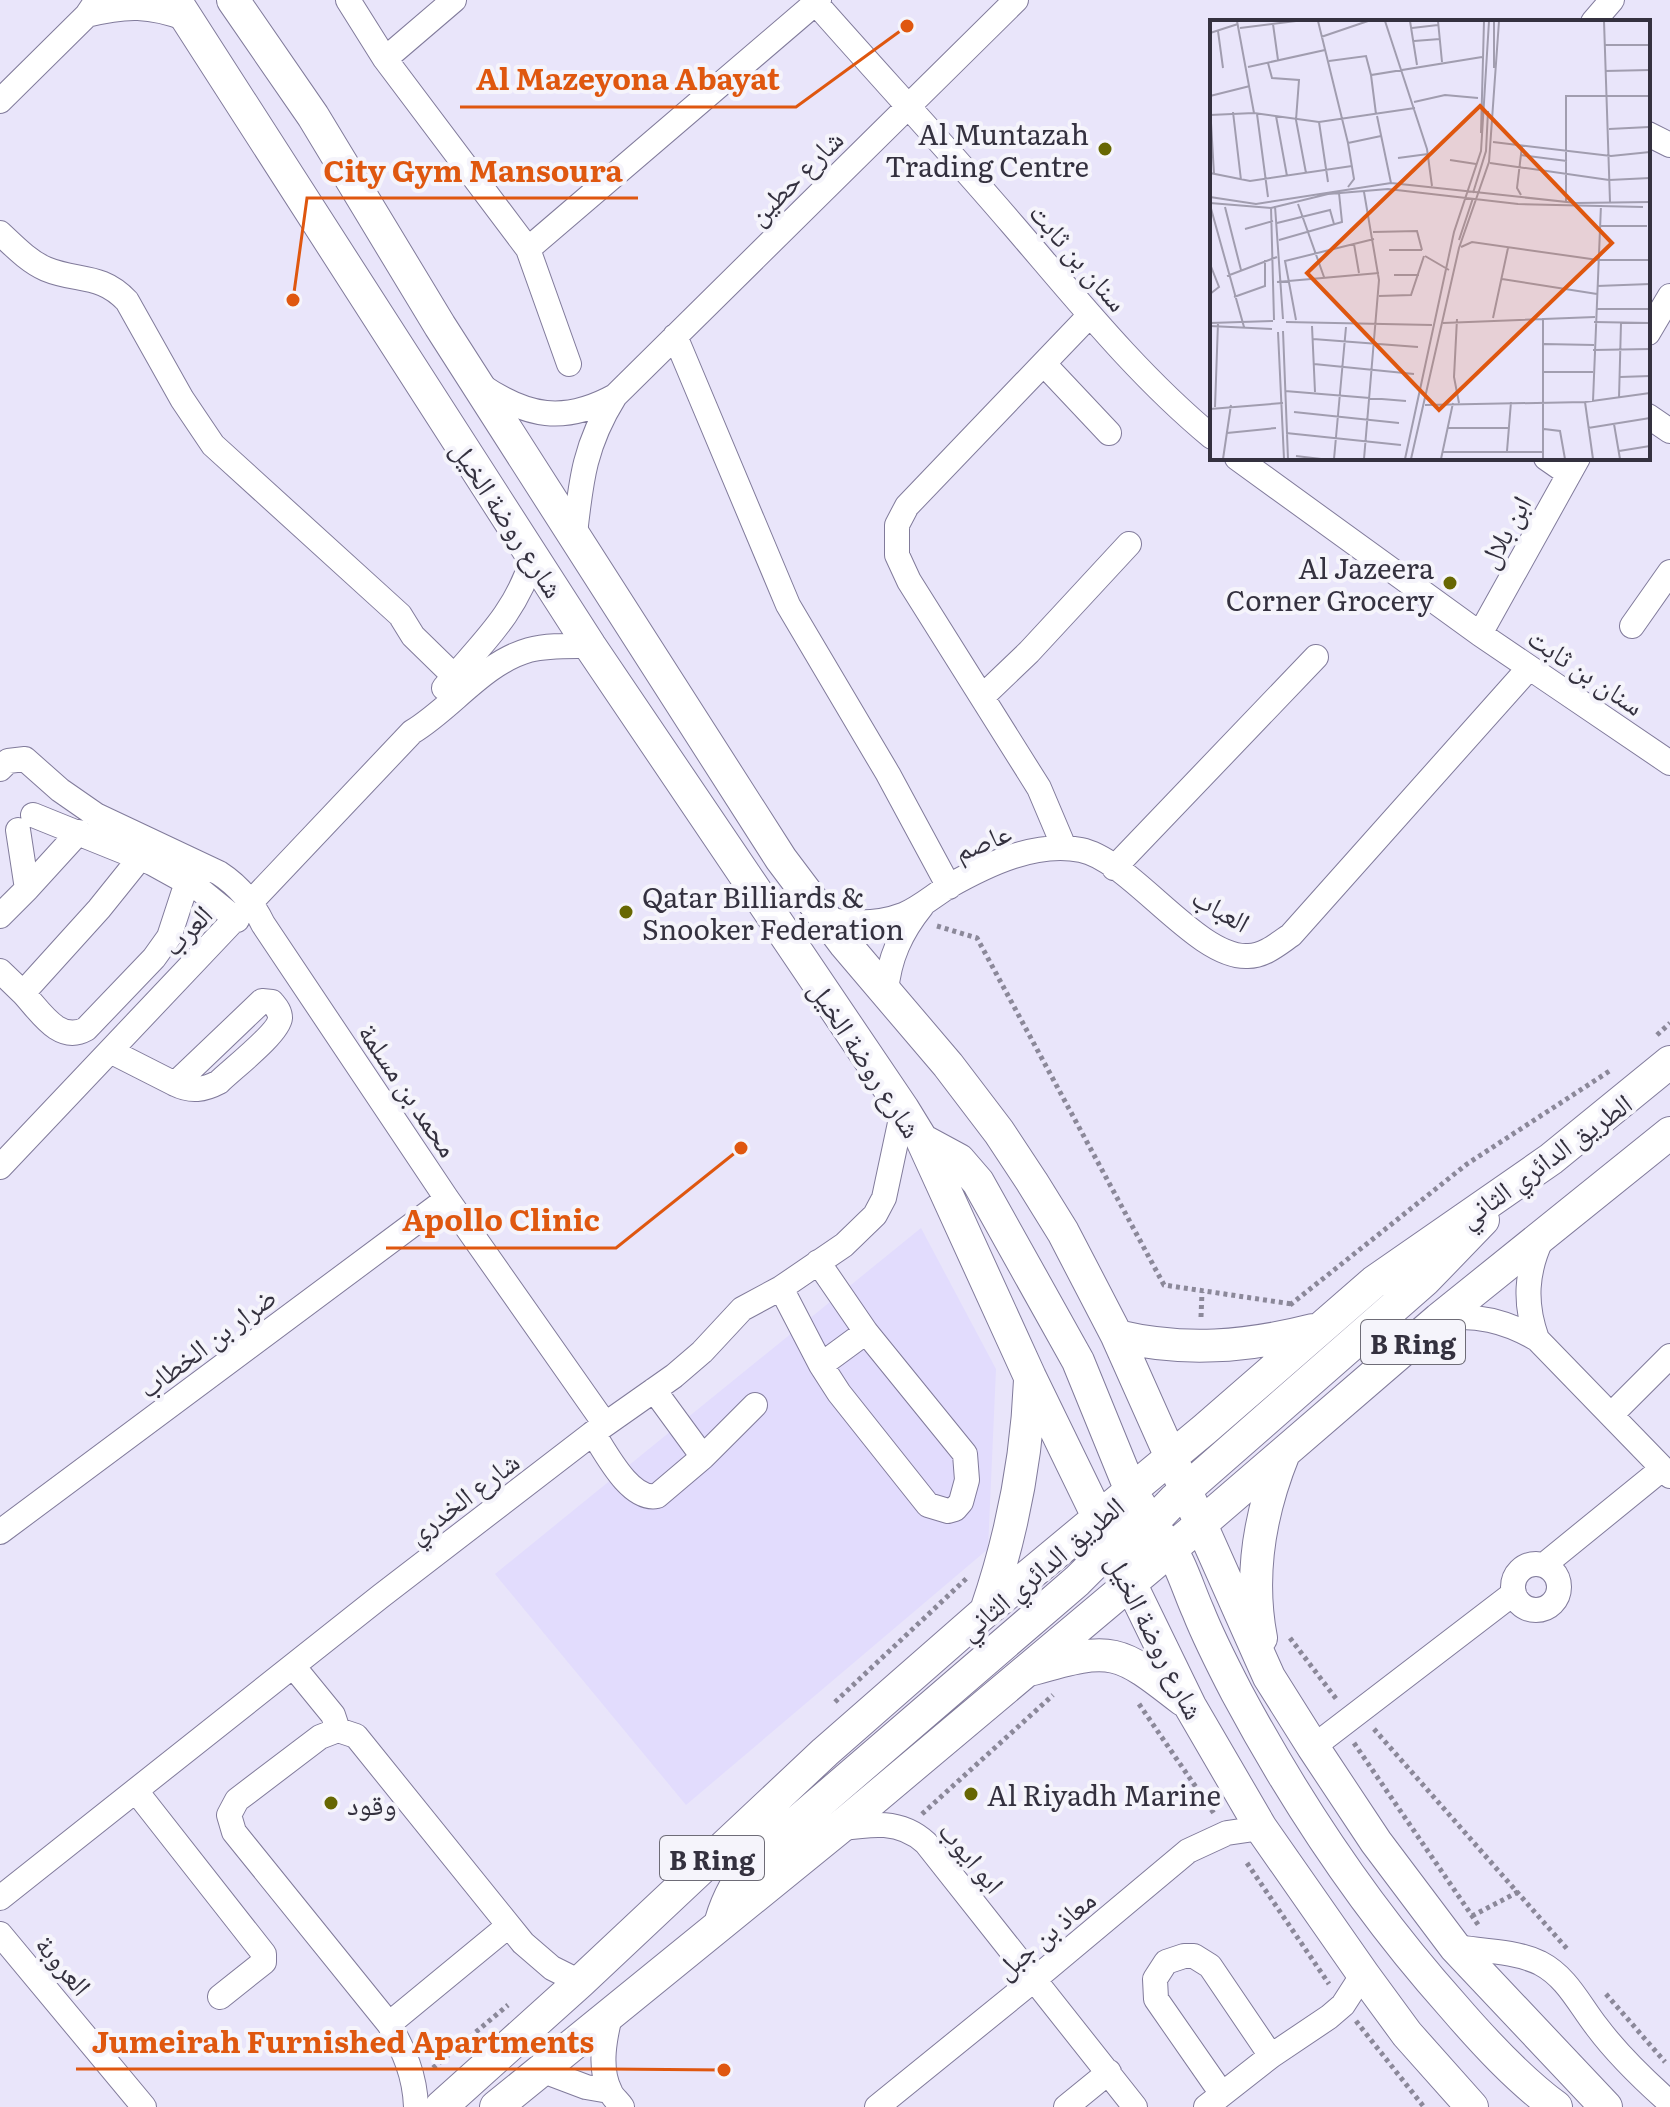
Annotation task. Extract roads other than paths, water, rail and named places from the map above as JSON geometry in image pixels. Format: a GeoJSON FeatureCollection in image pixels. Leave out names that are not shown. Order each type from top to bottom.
{"type":"FeatureCollection","features":[{"type":"Feature","properties":{"kind":"main road","name":"شارع روضة الخيل"},"geometry":{"type":"LineString","coordinates":[[233,0],[313,116],[440,326],[760,828],[825,919],[948,1065],[1008,1145],[1063,1232],[1117,1336],[1269,1677],[1313,1747],[1376,1842],[1455,1947],[1606,2107]]}},
{"type":"Feature","properties":{"kind":"main road","name":"شارع روضة الخيل"},"geometry":{"type":"LineString","coordinates":[[181,10],[590,646],[903,1109],[922,1140],[1030,1377],[1190,1706],[1261,1828],[1363,1974],[1407,2034],[1472,2107]]}},
{"type":"Feature","properties":{"kind":"main road","name":"الطريق الدائري الثاني"},"geometry":{"type":"LineString","coordinates":[[1142,1513],[1171,1458],[1374,1282],[1605,1117],[1660,1052]]}},
{"type":"Feature","properties":{"kind":"main road","name":"الطريق الدائري الثاني"},"geometry":{"type":"LineString","coordinates":[[496,2107],[838,1829],[1439,1319],[1670,1133]]}},
{"type":"Feature","properties":{"kind":"main road"},"geometry":{"type":"LineString","coordinates":[[922,1140],[959,1160],[978,1182],[1078,1361],[1142,1513],[1170,1549],[1215,1649],[1285,1780],[1349,1877],[1411,1959],[1483,2040],[1556,2107]]}},
{"type":"Feature","properties":{"kind":"main road"},"geometry":{"type":"LineString","coordinates":[[720,1924],[727,1900],[754,1859],[1077,1581],[1142,1513],[1186,1489],[1425,1280],[1484,1220],[1510,1187]]}},
{"type":"Feature","properties":{"kind":"main road"},"geometry":{"type":"LineString","coordinates":[[1117,1336],[1174,1346],[1231,1346],[1320,1328]]}},
{"type":"Feature","properties":{"kind":"main road"},"geometry":{"type":"LineString","coordinates":[[986,1611],[1016,1509],[1026,1443],[1030,1377]]}},
{"type":"Feature","properties":{"kind":"main road"},"geometry":{"type":"LineString","coordinates":[[1269,1677],[1258,1620],[1257,1562],[1266,1504],[1286,1450]]}},
{"type":"Feature","properties":{"kind":"main road"},"geometry":{"type":"LineString","coordinates":[[1130,1582],[1142,1513]]}},
{"type":"Feature","properties":{"kind":"main road"},"geometry":{"type":"LineString","coordinates":[[1098,1517],[1142,1513],[1201,1524]]}},
{"type":"Feature","properties":{"kind":"main road","name":"الطريق الدائري الثاني"},"geometry":{"type":"LineString","coordinates":[[441,2107],[580,1982],[825,1752],[1098,1517]]}},
{"type":"Feature","properties":{"kind":"main road"},"geometry":{"type":"LineString","coordinates":[[1022,1672],[1078,1656],[1107,1654],[1134,1663],[1190,1706]]}},
{"type":"Feature","properties":{"kind":"street"},"geometry":{"type":"LineString","coordinates":[[348,0],[385,59],[528,249],[569,364]]}},
{"type":"Feature","properties":{"kind":"street"},"geometry":{"type":"LineString","coordinates":[[385,59],[454,0]]}},
{"type":"Feature","properties":{"kind":"street","name":"شارع حطين"},"geometry":{"type":"LineString","coordinates":[[575,534],[588,449],[599,422],[615,396],[1016,0]]}},
{"type":"Feature","properties":{"kind":"street"},"geometry":{"type":"LineString","coordinates":[[1595,20],[1612,0]]}},
{"type":"Feature","properties":{"kind":"street"},"geometry":{"type":"LineString","coordinates":[[528,249],[816,1]]}},
{"type":"Feature","properties":{"kind":"street","name":"سنان بن ثابت"},"geometry":{"type":"LineString","coordinates":[[816,1],[1090,315],[1157,387],[1210,435]]}},
{"type":"Feature","properties":{"kind":"street"},"geometry":{"type":"LineString","coordinates":[[0,101],[92,8],[181,10]]}},
{"type":"Feature","properties":{"kind":"street"},"geometry":{"type":"LineString","coordinates":[[1650,135],[1670,145]]}},
{"type":"Feature","properties":{"kind":"street"},"geometry":{"type":"LineString","coordinates":[[0,233],[37,265],[97,280],[120,293],[197,424],[213,445],[400,615],[421,626],[459,671]]}},
{"type":"Feature","properties":{"kind":"street"},"geometry":{"type":"LineString","coordinates":[[1650,330],[1670,296]]}},
{"type":"Feature","properties":{"kind":"street"},"geometry":{"type":"LineString","coordinates":[[1064,847],[1039,788],[909,581],[897,555],[897,525],[919,492],[965,448],[1090,315]]}},
{"type":"Feature","properties":{"kind":"street"},"geometry":{"type":"LineString","coordinates":[[675,336],[788,605],[888,774],[949,887]]}},
{"type":"Feature","properties":{"kind":"street"},"geometry":{"type":"LineString","coordinates":[[1044,364],[1109,433]]}},
{"type":"Feature","properties":{"kind":"street","name":"شارع حطين"},"geometry":{"type":"LineString","coordinates":[[480,385],[522,409],[546,414],[570,414],[594,408],[615,396]]}},
{"type":"Feature","properties":{"kind":"street"},"geometry":{"type":"LineString","coordinates":[[1650,417],[1670,431]]}},
{"type":"Feature","properties":{"kind":"street","name":"سنان بن ثابت"},"geometry":{"type":"LineString","coordinates":[[1240,460],[1480,634],[1670,763]]}},
{"type":"Feature","properties":{"kind":"street"},"geometry":{"type":"LineString","coordinates":[[1553,460],[1574,466]]}},
{"type":"Feature","properties":{"kind":"street","name":"ابن بلال"},"geometry":{"type":"LineString","coordinates":[[1480,634],[1574,466]]}},
{"type":"Feature","properties":{"kind":"street"},"geometry":{"type":"LineString","coordinates":[[982,697],[1029,652],[1129,544]]}},
{"type":"Feature","properties":{"kind":"street","name":"العرب"},"geometry":{"type":"LineString","coordinates":[[412,732],[432,702],[507,616],[527,578],[533,556]]}},
{"type":"Feature","properties":{"kind":"street"},"geometry":{"type":"LineString","coordinates":[[1632,626],[1670,572]]}},
{"type":"Feature","properties":{"kind":"street","name":"العرب"},"geometry":{"type":"LineString","coordinates":[[0,1167],[412,732],[514,656],[547,647],[590,646]]}},
{"type":"Feature","properties":{"kind":"street"},"geometry":{"type":"LineString","coordinates":[[1114,868],[1316,657]]}},
{"type":"Feature","properties":{"kind":"street","name":"العباب"},"geometry":{"type":"LineString","coordinates":[[1114,868],[1201,937],[1229,953],[1249,957],[1268,951],[1291,935],[1529,668]]}},
{"type":"Feature","properties":{"kind":"street"},"geometry":{"type":"LineString","coordinates":[[0,769],[8,761],[25,759],[96,815],[219,873],[229,880],[245,911]]}},
{"type":"Feature","properties":{"kind":"street"},"geometry":{"type":"LineString","coordinates":[[0,848],[67,795]]}},
{"type":"Feature","properties":{"kind":"street"},"geometry":{"type":"LineString","coordinates":[[34,823],[79,832],[140,858],[245,911]]}},
{"type":"Feature","properties":{"kind":"street"},"geometry":{"type":"LineString","coordinates":[[27,889],[34,823]]}},
{"type":"Feature","properties":{"kind":"street"},"geometry":{"type":"LineString","coordinates":[[0,916],[79,832]]}},
{"type":"Feature","properties":{"kind":"street","name":"عاصم"},"geometry":{"type":"LineString","coordinates":[[886,992],[888,970],[896,947],[916,913],[949,887],[1011,856],[1064,847],[1086,851],[1114,868]]}},
{"type":"Feature","properties":{"kind":"street"},"geometry":{"type":"LineString","coordinates":[[23,993],[99,909],[140,858]]}},
{"type":"Feature","properties":{"kind":"street"},"geometry":{"type":"LineString","coordinates":[[0,971],[59,1030],[77,1033],[86,1029],[154,958],[169,937],[187,882]]}},
{"type":"Feature","properties":{"kind":"street","name":"محمد بن مسلمة"},"geometry":{"type":"LineString","coordinates":[[245,911],[263,924],[599,1429],[634,1491],[643,1496],[657,1496],[703,1457]]}},
{"type":"Feature","properties":{"kind":"street","name":"عاصم"},"geometry":{"type":"LineString","coordinates":[[825,919],[863,923],[916,913]]}},
{"type":"Feature","properties":{"kind":"street"},"geometry":{"type":"LineString","coordinates":[[110,1051],[175,1084]]}},
{"type":"Feature","properties":{"kind":"street","name":"شارع الخدري"},"geometry":{"type":"LineString","coordinates":[[0,1898],[293,1666],[702,1352],[742,1309],[781,1288],[844,1245],[875,1215],[884,1198],[903,1109]]}},
{"type":"Feature","properties":{"kind":"street","name":"ضرار بن الخطاب"},"geometry":{"type":"LineString","coordinates":[[0,1532],[447,1199]]}},
{"type":"Feature","properties":{"kind":"street"},"geometry":{"type":"LineString","coordinates":[[1537,1339],[1529,1314],[1528,1288],[1534,1254],[1542,1238]]}},
{"type":"Feature","properties":{"kind":"street"},"geometry":{"type":"LineString","coordinates":[[781,1288],[839,1393],[928,1505],[948,1511],[955,1509],[961,1502],[967,1480],[965,1454],[866,1332],[818,1262]]}},
{"type":"Feature","properties":{"kind":"street"},"geometry":{"type":"LineString","coordinates":[[1439,1319],[1456,1316],[1490,1319],[1515,1327],[1537,1339],[1666,1472],[1544,1565]]}},
{"type":"Feature","properties":{"kind":"street"},"geometry":{"type":"LineString","coordinates":[[821,1365],[866,1332]]}},
{"type":"Feature","properties":{"kind":"street"},"geometry":{"type":"LineString","coordinates":[[1611,1415],[1670,1356]]}},
{"type":"Feature","properties":{"kind":"street"},"geometry":{"type":"LineString","coordinates":[[654,1390],[703,1457],[755,1405]]}},
{"type":"Feature","properties":{"kind":"street"},"geometry":{"type":"LineString","coordinates":[[1531,1565],[1544,1565],[1554,1572],[1559,1583],[1554,1603],[1544,1609],[1531,1610],[1520,1604],[1514,1593],[1514,1581],[1521,1570],[1531,1565]]}},
{"type":"Feature","properties":{"kind":"street"},"geometry":{"type":"LineString","coordinates":[[1313,1747],[1514,1593]]}},
{"type":"Feature","properties":{"kind":"street"},"geometry":{"type":"LineString","coordinates":[[293,1666],[333,1715],[338,1730]]}},
{"type":"Feature","properties":{"kind":"street"},"geometry":{"type":"LineString","coordinates":[[416,2107],[415,2082],[389,2024],[234,1832],[229,1815],[237,1800],[320,1737],[338,1730],[356,1736],[508,1926],[552,1968],[580,1982]]}},
{"type":"Feature","properties":{"kind":"street"},"geometry":{"type":"LineString","coordinates":[[136,1791],[264,1954],[264,1962],[220,1997]]}},
{"type":"Feature","properties":{"kind":"street","name":"ابو ايوب"},"geometry":{"type":"LineString","coordinates":[[838,1829],[873,1824],[906,1828],[926,1843],[1135,2107]]}},
{"type":"Feature","properties":{"kind":"street","name":"معاذ بن جبل"},"geometry":{"type":"LineString","coordinates":[[877,2107],[1188,1851],[1227,1833],[1261,1828]]}},
{"type":"Feature","properties":{"kind":"street"},"geometry":{"type":"LineString","coordinates":[[389,2024],[508,1926]]}},
{"type":"Feature","properties":{"kind":"street","name":"العروبة"},"geometry":{"type":"LineString","coordinates":[[0,1934],[144,2107]]}},
{"type":"Feature","properties":{"kind":"street"},"geometry":{"type":"LineString","coordinates":[[1455,1947],[1519,1956],[1552,1970],[1620,2054],[1670,2103]]}},
{"type":"Feature","properties":{"kind":"street"},"geometry":{"type":"LineString","coordinates":[[1271,2056],[1210,1966],[1194,1956],[1166,1962],[1155,1979],[1156,1999],[1214,2101],[1271,2056],[1329,2017],[1343,2005],[1363,1974]]}},
{"type":"Feature","properties":{"kind":"street"},"geometry":{"type":"LineString","coordinates":[[611,2012],[604,2052],[616,2099]]}},
{"type":"Feature","properties":{"kind":"street"},"geometry":{"type":"LineString","coordinates":[[541,2070],[616,2099]]}},
{"type":"Feature","properties":{"kind":"street"},"geometry":{"type":"LineString","coordinates":[[1066,2107],[1109,2072]]}},
{"type":"Feature","properties":{"kind":"place","name":"Al Mazeyona Abayat"},"geometry":{"type":"Point","coordinates":[907,26]}},
{"type":"Feature","properties":{"kind":"place","name":"Al Muntazah Trading Centre"},"geometry":{"type":"Point","coordinates":[1105,149]}},
{"type":"Feature","properties":{"kind":"place","name":"City Gym Mansoura"},"geometry":{"type":"Point","coordinates":[293,300]}},
{"type":"Feature","properties":{"kind":"place","name":"Al Jazeera Corner Grocery"},"geometry":{"type":"Point","coordinates":[1450,583]}},
{"type":"Feature","properties":{"kind":"place","name":"Qatar Billiards & Snooker Federation"},"geometry":{"type":"Point","coordinates":[626,912]}},
{"type":"Feature","properties":{"kind":"place","name":"Apollo Clinic"},"geometry":{"type":"Point","coordinates":[741,1148]}},
{"type":"Feature","properties":{"kind":"place","name":"Al Riyadh Marine"},"geometry":{"type":"Point","coordinates":[971,1794]}},
{"type":"Feature","properties":{"kind":"place","name":"وقود"},"geometry":{"type":"Point","coordinates":[331,1803]}},
{"type":"Feature","properties":{"kind":"place","name":"Jumeirah Furnished Apartments"},"geometry":{"type":"Point","coordinates":[724,2070]}}]}
